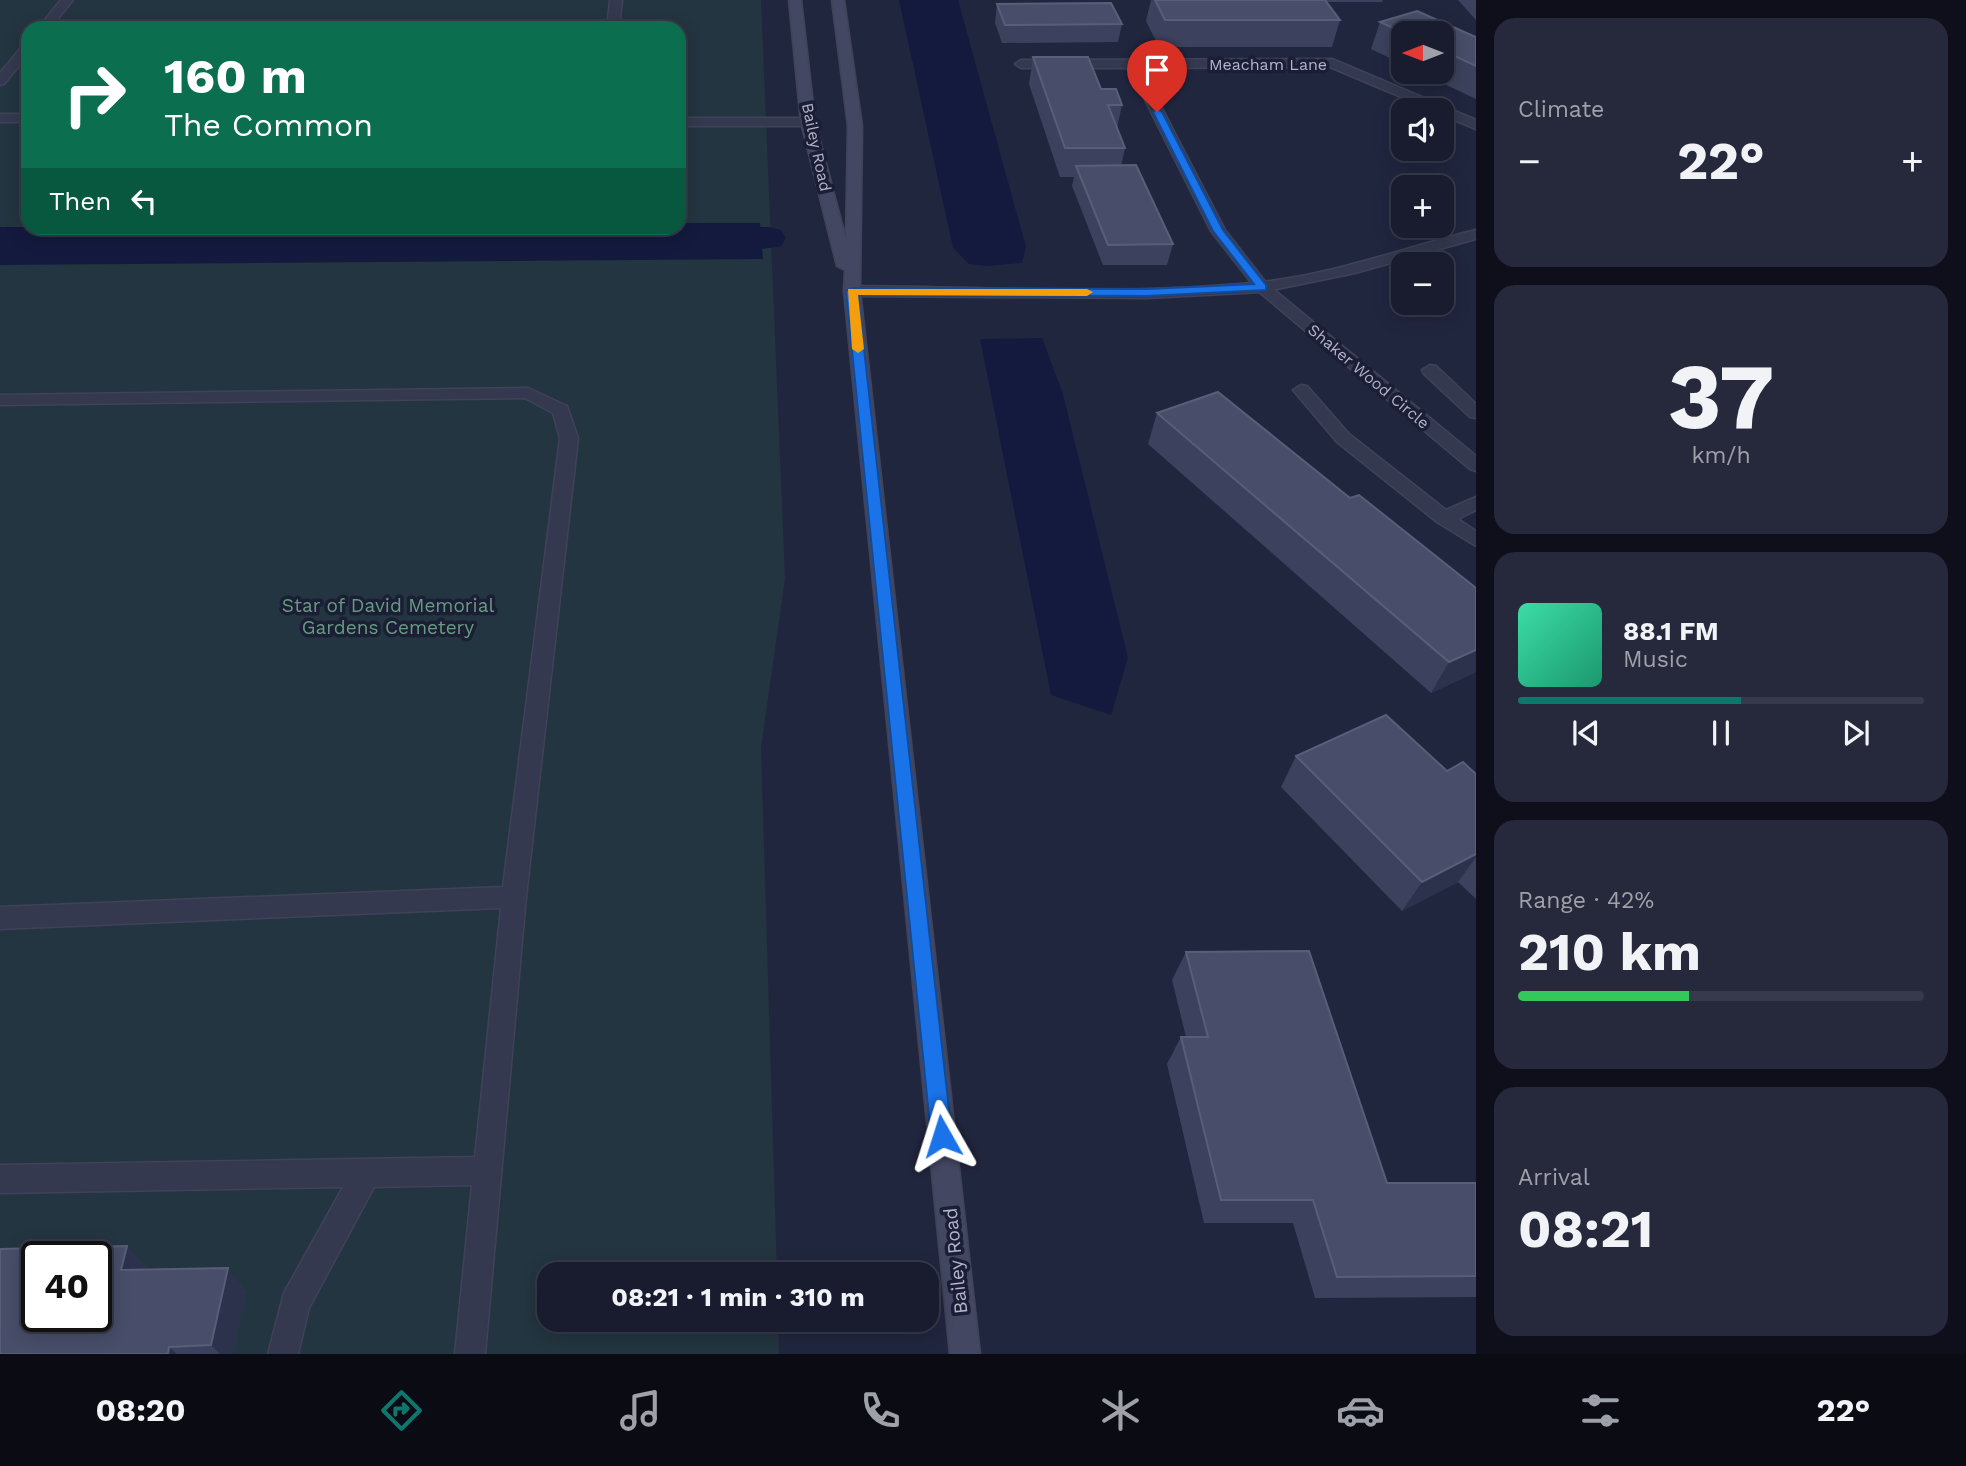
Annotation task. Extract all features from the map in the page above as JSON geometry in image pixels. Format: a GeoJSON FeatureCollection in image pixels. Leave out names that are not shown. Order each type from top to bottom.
{"type":"FeatureCollection","features":[{"type":"Feature","properties":{"kind":"street"},"geometry":{"type":"LineString","coordinates":[[50,21],[67,0]]}},
{"type":"Feature","properties":{"kind":"street"},"geometry":{"type":"LineString","coordinates":[[614,21],[616,0]]}},
{"type":"Feature","properties":{"kind":"street","name":"Bailey Road"},"geometry":{"type":"LineString","coordinates":[[795,0],[808,122],[852,291]]}},
{"type":"Feature","properties":{"kind":"street","name":"Bailey Road"},"geometry":{"type":"LineString","coordinates":[[838,0],[855,126],[852,291],[965,1354]]}},
{"type":"Feature","properties":{"kind":"street"},"geometry":{"type":"LineString","coordinates":[[0,81],[21,56]]}},
{"type":"Feature","properties":{"kind":"street","name":"Meacham Lane"},"geometry":{"type":"LineString","coordinates":[[1021,64],[1332,63],[1414,98]]}},
{"type":"Feature","properties":{"kind":"street"},"geometry":{"type":"LineString","coordinates":[[1133,64],[1218,231],[1262,288]]}},
{"type":"Feature","properties":{"kind":"street","name":"Meacham Lane"},"geometry":{"type":"LineString","coordinates":[[1454,115],[1476,125]]}},
{"type":"Feature","properties":{"kind":"street"},"geometry":{"type":"LineString","coordinates":[[0,117],[21,118]]}},
{"type":"Feature","properties":{"kind":"street"},"geometry":{"type":"LineString","coordinates":[[686,122],[808,122]]}},
{"type":"Feature","properties":{"kind":"street"},"geometry":{"type":"LineString","coordinates":[[852,291],[1147,293],[1262,288],[1356,268],[1476,234]]}},
{"type":"Feature","properties":{"kind":"street","name":"Shaker Wood Circle"},"geometry":{"type":"LineString","coordinates":[[1262,288],[1476,465]]}},
{"type":"Feature","properties":{"kind":"street"},"geometry":{"type":"LineString","coordinates":[[1430,370],[1476,413]]}},
{"type":"Feature","properties":{"kind":"street"},"geometry":{"type":"LineString","coordinates":[[1301,390],[1343,438],[1476,540]]}},
{"type":"Feature","properties":{"kind":"street"},"geometry":{"type":"LineString","coordinates":[[0,400],[528,393],[561,410],[569,438],[514,897],[470,1354]]}},
{"type":"Feature","properties":{"kind":"street"},"geometry":{"type":"LineString","coordinates":[[1444,518],[1476,503]]}},
{"type":"Feature","properties":{"kind":"street"},"geometry":{"type":"LineString","coordinates":[[0,918],[514,897]]}},
{"type":"Feature","properties":{"kind":"street"},"geometry":{"type":"LineString","coordinates":[[0,1179],[488,1171]]}},
{"type":"Feature","properties":{"kind":"street"},"geometry":{"type":"LineString","coordinates":[[283,1354],[295,1304],[367,1172]]}},
{"type":"Feature","properties":{"kind":"green space","name":"Star of David Memorial Gardens Cemetery"},"geometry":{"type":"Polygon","coordinates":[[[0,0],[761,0],[785,578],[761,748],[777,1262],[537,1262],[537,1332],[778,1332],[779,1354],[0,1354],[0,0]]]}},
{"type":"Feature","properties":{"kind":"water"},"geometry":{"type":"Polygon","coordinates":[[[899,0],[958,0],[1026,247],[1022,263],[987,266],[969,264],[953,248],[899,0]]]}},
{"type":"Feature","properties":{"kind":"water"},"geometry":{"type":"Polygon","coordinates":[[[686,223],[760,223],[763,259],[0,265],[0,227],[21,227],[21,235],[686,235],[686,223]]]}},
{"type":"Feature","properties":{"kind":"water"},"geometry":{"type":"Polygon","coordinates":[[[1042,338],[1063,394],[1128,658],[1111,715],[1051,695],[980,339],[1042,338]]]}},
{"type":"Feature","properties":{"kind":"building"},"geometry":{"type":"Polygon","coordinates":[[[1155,0],[1325,0],[1340,20],[1165,20],[1155,0]]]}},
{"type":"Feature","properties":{"kind":"building"},"geometry":{"type":"Polygon","coordinates":[[[1111,3],[1122,24],[1005,25],[997,4],[1111,3]]]}},
{"type":"Feature","properties":{"kind":"building"},"geometry":{"type":"Polygon","coordinates":[[[1417,11],[1440,21],[1391,21],[1391,27],[1380,22],[1417,11]]]}},
{"type":"Feature","properties":{"kind":"building"},"geometry":{"type":"Polygon","coordinates":[[[1454,27],[1476,37],[1476,66],[1454,56],[1454,27]]]}},
{"type":"Feature","properties":{"kind":"building"},"geometry":{"type":"Polygon","coordinates":[[[1033,57],[1088,57],[1101,89],[1116,89],[1122,105],[1108,105],[1125,148],[1065,148],[1033,57]]]}},
{"type":"Feature","properties":{"kind":"building"},"geometry":{"type":"Polygon","coordinates":[[[1136,165],[1173,244],[1108,245],[1076,166],[1136,165]]]}},
{"type":"Feature","properties":{"kind":"building"},"geometry":{"type":"Polygon","coordinates":[[[1218,392],[1350,498],[1359,495],[1476,588],[1476,650],[1449,662],[1157,413],[1218,392]]]}},
{"type":"Feature","properties":{"kind":"building"},"geometry":{"type":"Polygon","coordinates":[[[1386,715],[1447,771],[1463,762],[1476,774],[1476,854],[1422,882],[1296,756],[1386,715]]]}},
{"type":"Feature","properties":{"kind":"building"},"geometry":{"type":"Polygon","coordinates":[[[1309,951],[1387,1183],[1476,1183],[1476,1276],[1337,1277],[1313,1200],[1221,1200],[1181,1037],[1208,1037],[1186,952],[1309,951]]]}},
{"type":"Feature","properties":{"kind":"building"},"geometry":{"type":"Polygon","coordinates":[[[112,1246],[127,1246],[121,1270],[228,1268],[211,1345],[169,1347],[168,1354],[0,1354],[0,1249],[21,1249],[21,1332],[112,1332],[112,1246]]]}},
{"type":"Feature","properties":{"kind":"waterway"},"geometry":{"type":"LineString","coordinates":[[692,238],[768,238]]}},
{"type":"Feature","properties":{"kind":"slow traffic"},"geometry":{"type":"LineString","coordinates":[[858,349],[852,291],[1087,292]]}},
{"type":"Feature","properties":{"kind":"route"},"geometry":{"type":"LineString","coordinates":[[942,1136],[852,291],[1147,293],[1262,288],[1218,231],[1157,112]]}}]}
